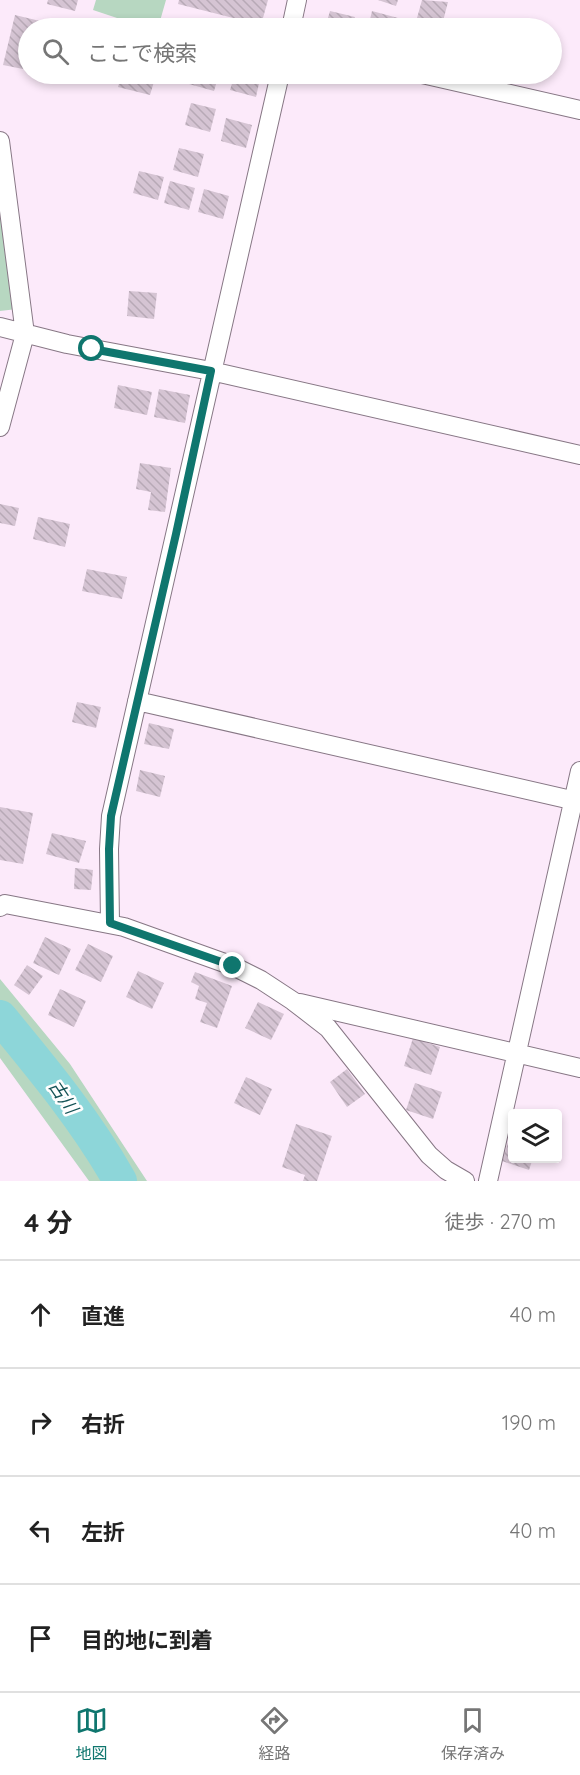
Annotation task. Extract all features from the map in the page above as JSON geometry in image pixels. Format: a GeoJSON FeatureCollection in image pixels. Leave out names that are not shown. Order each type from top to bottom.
{"type":"FeatureCollection","features":[{"type":"Feature","properties":{"kind":"street"},"geometry":{"type":"LineString","coordinates":[[293,18],[297,0]]}},
{"type":"Feature","properties":{"kind":"street"},"geometry":{"type":"LineString","coordinates":[[110,923],[111,816],[278,84]]}},
{"type":"Feature","properties":{"kind":"street"},"geometry":{"type":"LineString","coordinates":[[466,84],[580,110]]}},
{"type":"Feature","properties":{"kind":"street"},"geometry":{"type":"LineString","coordinates":[[0,141],[25,334],[0,427]]}},
{"type":"Feature","properties":{"kind":"street"},"geometry":{"type":"LineString","coordinates":[[0,327],[67,344],[211,371],[580,455]]}},
{"type":"Feature","properties":{"kind":"street"},"geometry":{"type":"LineString","coordinates":[[137,701],[577,801]]}},
{"type":"Feature","properties":{"kind":"street"},"geometry":{"type":"LineString","coordinates":[[488,1181],[577,801],[580,771]]}},
{"type":"Feature","properties":{"kind":"street"},"geometry":{"type":"LineString","coordinates":[[2,902],[110,923],[233,966],[261,980],[328,1028],[429,1155],[446,1170],[465,1181]]}},
{"type":"Feature","properties":{"kind":"street"},"geometry":{"type":"LineString","coordinates":[[292,1001],[580,1068]]}},
{"type":"Feature","properties":{"kind":"green space"},"geometry":{"type":"Polygon","coordinates":[[[96,0],[166,0],[161,18],[117,18],[93,10],[96,0]]]}},
{"type":"Feature","properties":{"kind":"green space"},"geometry":{"type":"Polygon","coordinates":[[[0,174],[17,309],[0,311],[0,174]]]}},
{"type":"Feature","properties":{"kind":"green space"},"geometry":{"type":"Polygon","coordinates":[[[0,979],[70,1064],[147,1181],[89,1181],[0,1058],[0,979]]]}},
{"type":"Feature","properties":{"kind":"building"},"geometry":{"type":"Polygon","coordinates":[[[48,0],[78,0],[75,11],[47,4],[48,0]]]}},
{"type":"Feature","properties":{"kind":"building"},"geometry":{"type":"Polygon","coordinates":[[[179,0],[268,0],[263,18],[233,18],[178,4],[179,0]]]}},
{"type":"Feature","properties":{"kind":"building"},"geometry":{"type":"Polygon","coordinates":[[[378,0],[398,0],[396,6],[378,0]]]}},
{"type":"Feature","properties":{"kind":"building"},"geometry":{"type":"Polygon","coordinates":[[[422,0],[448,2],[444,18],[417,18],[422,0]]]}},
{"type":"Feature","properties":{"kind":"building"},"geometry":{"type":"Polygon","coordinates":[[[330,11],[355,17],[355,18],[328,18],[330,11]]]}},
{"type":"Feature","properties":{"kind":"building"},"geometry":{"type":"Polygon","coordinates":[[[372,11],[398,18],[370,18],[372,11]]]}},
{"type":"Feature","properties":{"kind":"building"},"geometry":{"type":"Polygon","coordinates":[[[15,15],[27,18],[18,18],[18,68],[3,65],[15,15]]]}},
{"type":"Feature","properties":{"kind":"building"},"geometry":{"type":"Polygon","coordinates":[[[119,84],[153,84],[150,95],[118,87],[119,84]]]}},
{"type":"Feature","properties":{"kind":"building"},"geometry":{"type":"Polygon","coordinates":[[[189,84],[216,84],[214,91],[189,84]]]}},
{"type":"Feature","properties":{"kind":"building"},"geometry":{"type":"Polygon","coordinates":[[[232,84],[259,84],[256,97],[230,90],[232,84]]]}},
{"type":"Feature","properties":{"kind":"building"},"geometry":{"type":"Polygon","coordinates":[[[191,103],[216,109],[210,132],[185,125],[191,103]]]}},
{"type":"Feature","properties":{"kind":"building"},"geometry":{"type":"Polygon","coordinates":[[[226,118],[252,125],[246,148],[221,141],[226,118]]]}},
{"type":"Feature","properties":{"kind":"building"},"geometry":{"type":"Polygon","coordinates":[[[179,148],[204,154],[198,177],[173,170],[179,148]]]}},
{"type":"Feature","properties":{"kind":"building"},"geometry":{"type":"Polygon","coordinates":[[[139,171],[164,177],[158,200],[133,193],[139,171]]]}},
{"type":"Feature","properties":{"kind":"building"},"geometry":{"type":"Polygon","coordinates":[[[170,181],[195,188],[189,210],[164,203],[170,181]]]}},
{"type":"Feature","properties":{"kind":"building"},"geometry":{"type":"Polygon","coordinates":[[[204,189],[229,196],[223,219],[198,212],[204,189]]]}},
{"type":"Feature","properties":{"kind":"building"},"geometry":{"type":"Polygon","coordinates":[[[129,291],[157,293],[154,319],[127,316],[129,291]]]}},
{"type":"Feature","properties":{"kind":"building"},"geometry":{"type":"Polygon","coordinates":[[[118,385],[152,392],[147,415],[114,408],[118,385]]]}},
{"type":"Feature","properties":{"kind":"building"},"geometry":{"type":"Polygon","coordinates":[[[159,389],[190,395],[185,423],[154,417],[159,389]]]}},
{"type":"Feature","properties":{"kind":"building"},"geometry":{"type":"Polygon","coordinates":[[[140,463],[171,468],[165,512],[148,510],[151,492],[136,489],[140,463]]]}},
{"type":"Feature","properties":{"kind":"building"},"geometry":{"type":"Polygon","coordinates":[[[0,504],[19,508],[15,526],[0,523],[0,504]]]}},
{"type":"Feature","properties":{"kind":"building"},"geometry":{"type":"Polygon","coordinates":[[[38,517],[70,524],[65,547],[33,539],[38,517]]]}},
{"type":"Feature","properties":{"kind":"building"},"geometry":{"type":"Polygon","coordinates":[[[87,569],[127,577],[122,599],[82,591],[87,569]]]}},
{"type":"Feature","properties":{"kind":"building"},"geometry":{"type":"Polygon","coordinates":[[[77,702],[101,707],[96,728],[72,722],[77,702]]]}},
{"type":"Feature","properties":{"kind":"building"},"geometry":{"type":"Polygon","coordinates":[[[149,723],[174,729],[169,749],[144,744],[149,723]]]}},
{"type":"Feature","properties":{"kind":"building"},"geometry":{"type":"Polygon","coordinates":[[[140,770],[165,776],[160,797],[136,791],[140,770]]]}},
{"type":"Feature","properties":{"kind":"building"},"geometry":{"type":"Polygon","coordinates":[[[0,807],[33,813],[23,864],[0,860],[0,807]]]}},
{"type":"Feature","properties":{"kind":"building"},"geometry":{"type":"Polygon","coordinates":[[[52,833],[86,841],[79,863],[46,854],[52,833]]]}},
{"type":"Feature","properties":{"kind":"building"},"geometry":{"type":"Polygon","coordinates":[[[75,868],[93,870],[91,890],[74,889],[75,868]]]}},
{"type":"Feature","properties":{"kind":"building"},"geometry":{"type":"Polygon","coordinates":[[[45,937],[71,949],[59,975],[33,963],[45,937]]]}},
{"type":"Feature","properties":{"kind":"building"},"geometry":{"type":"Polygon","coordinates":[[[88,944],[113,956],[101,982],[75,970],[88,944]]]}},
{"type":"Feature","properties":{"kind":"building"},"geometry":{"type":"Polygon","coordinates":[[[27,965],[43,976],[29,995],[14,985],[27,965]]]}},
{"type":"Feature","properties":{"kind":"building"},"geometry":{"type":"Polygon","coordinates":[[[138,971],[164,983],[152,1009],[126,997],[138,971]]]}},
{"type":"Feature","properties":{"kind":"building"},"geometry":{"type":"Polygon","coordinates":[[[195,972],[232,986],[217,1028],[200,1022],[207,1003],[195,999],[199,986],[191,982],[195,972]]]}},
{"type":"Feature","properties":{"kind":"building"},"geometry":{"type":"Polygon","coordinates":[[[60,989],[86,1001],[74,1027],[48,1015],[60,989]]]}},
{"type":"Feature","properties":{"kind":"building"},"geometry":{"type":"Polygon","coordinates":[[[258,1002],[284,1014],[271,1040],[245,1028],[258,1002]]]}},
{"type":"Feature","properties":{"kind":"building"},"geometry":{"type":"Polygon","coordinates":[[[413,1038],[440,1047],[431,1075],[404,1066],[413,1038]]]}},
{"type":"Feature","properties":{"kind":"building"},"geometry":{"type":"Polygon","coordinates":[[[347,1069],[365,1094],[347,1107],[330,1082],[347,1069]]]}},
{"type":"Feature","properties":{"kind":"building"},"geometry":{"type":"Polygon","coordinates":[[[246,1077],[272,1089],[260,1115],[234,1103],[246,1077]]]}},
{"type":"Feature","properties":{"kind":"building"},"geometry":{"type":"Polygon","coordinates":[[[415,1083],[442,1092],[433,1119],[406,1110],[415,1083]]]}},
{"type":"Feature","properties":{"kind":"building"},"geometry":{"type":"Polygon","coordinates":[[[296,1124],[332,1136],[317,1181],[303,1181],[305,1175],[282,1167],[296,1124]]]}},
{"type":"Feature","properties":{"kind":"building"},"geometry":{"type":"Polygon","coordinates":[[[508,1142],[508,1163],[502,1161],[508,1142]]]}},
{"type":"Feature","properties":{"kind":"building"},"geometry":{"type":"Polygon","coordinates":[[[508,1163],[531,1163],[529,1170],[508,1163]]]}},
{"type":"Feature","properties":{"kind":"waterway","name":"古川"},"geometry":{"type":"LineString","coordinates":[[0,1017],[79,1117],[120,1181]]}},
{"type":"Feature","properties":{"kind":"route"},"geometry":{"type":"LineString","coordinates":[[92,349],[211,371],[111,816],[110,923],[233,966]]}}]}
